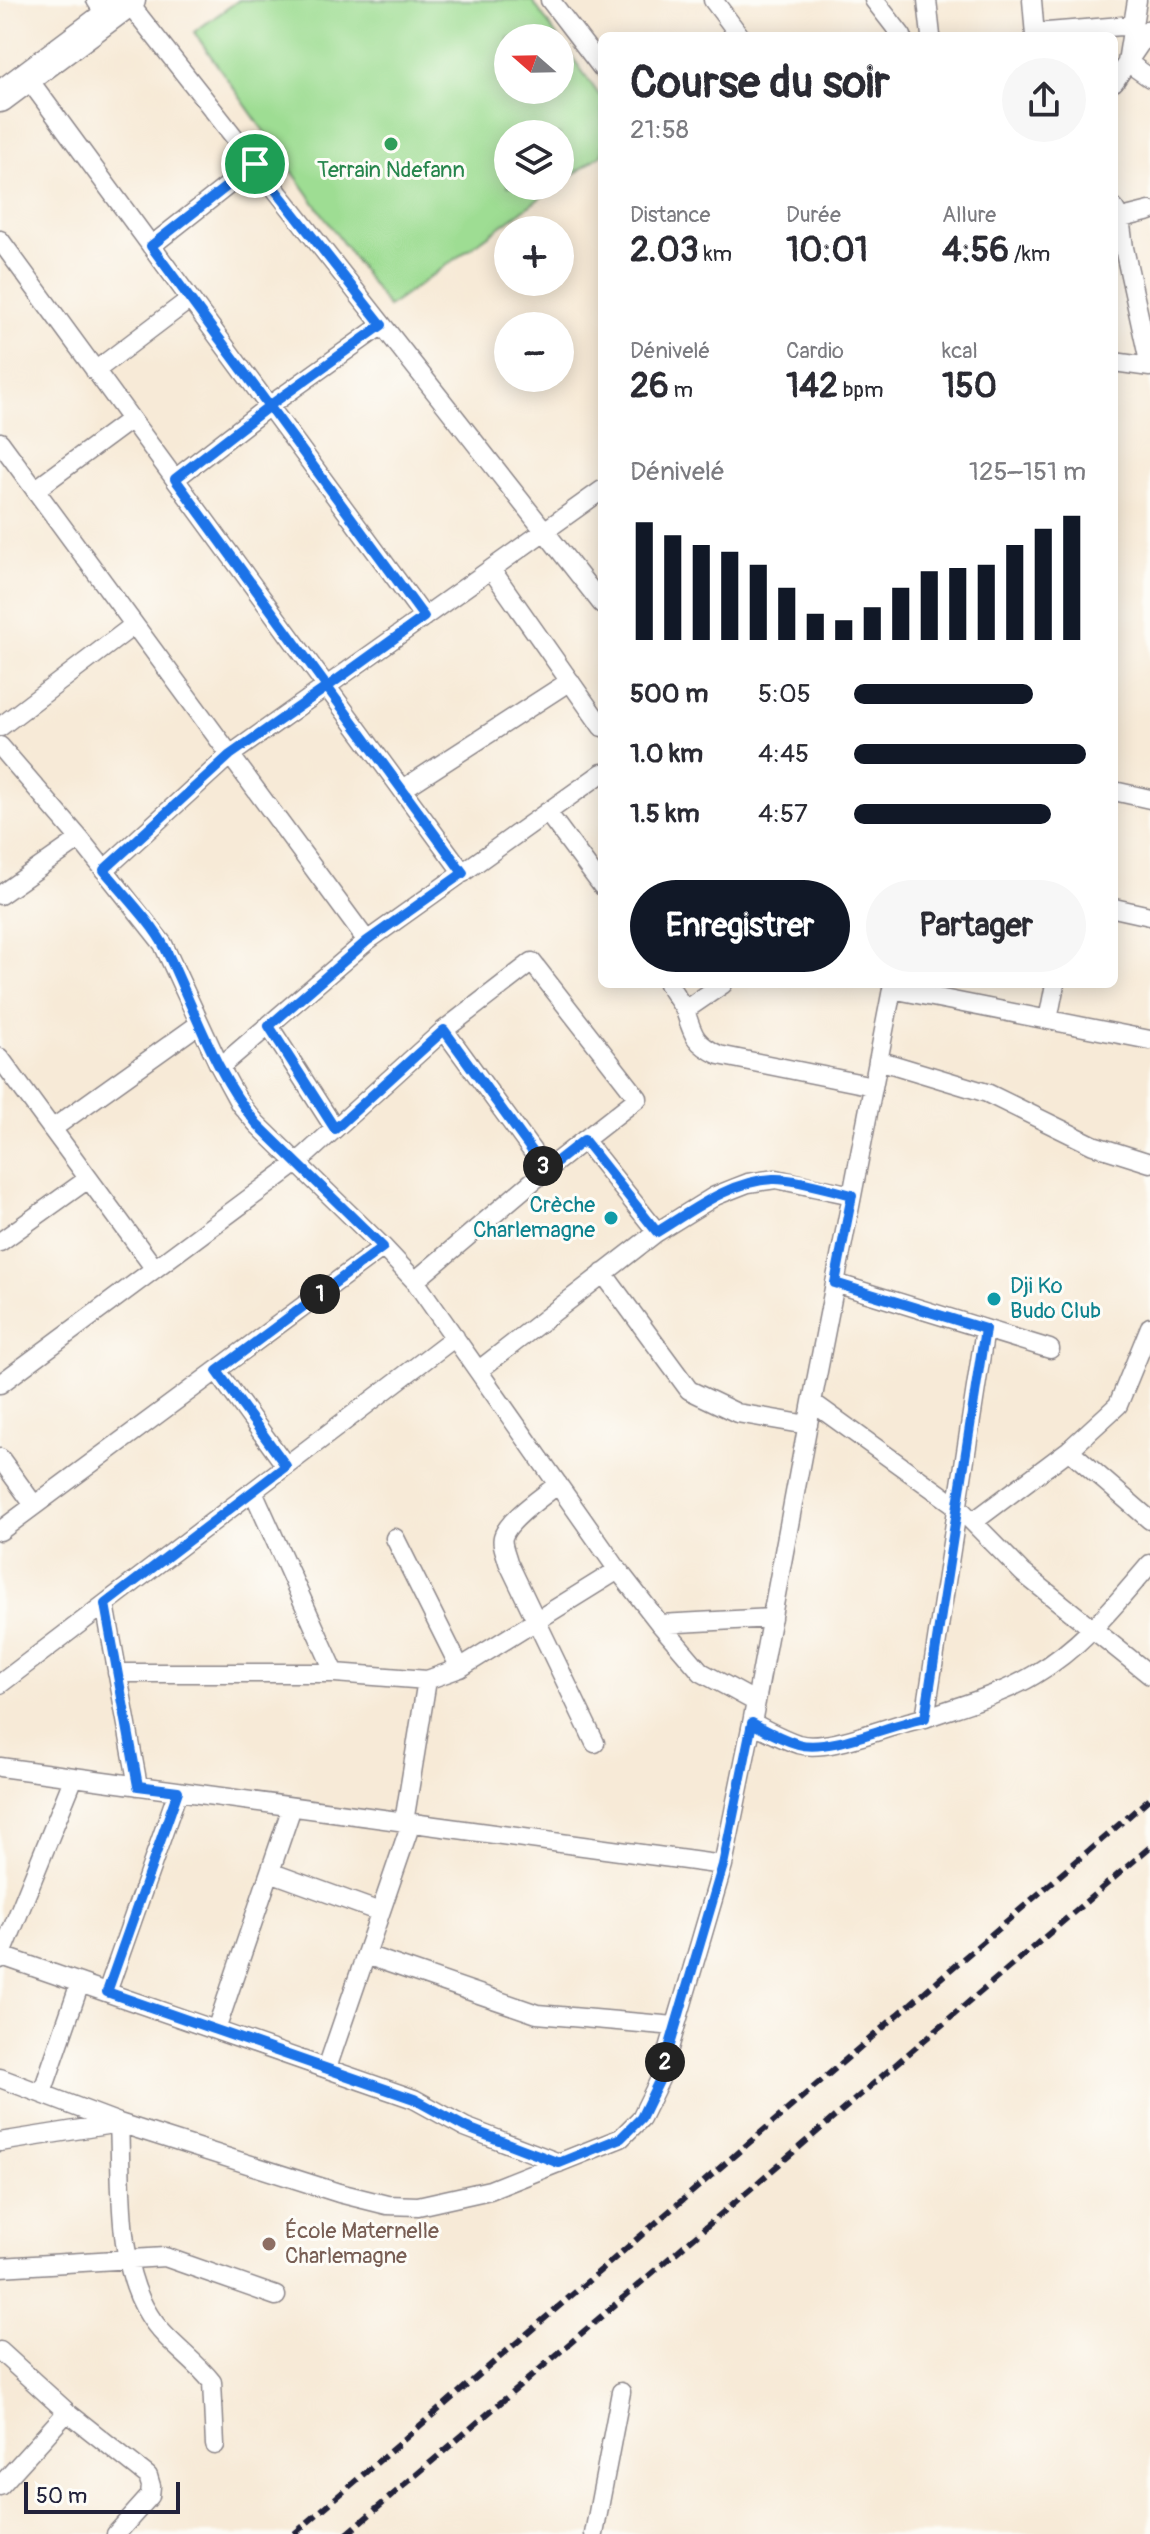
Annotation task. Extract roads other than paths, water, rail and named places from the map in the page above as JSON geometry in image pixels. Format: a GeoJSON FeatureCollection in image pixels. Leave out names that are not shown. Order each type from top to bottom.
{"type":"FeatureCollection","features":[{"type":"Feature","properties":{"kind":"main road"},"geometry":{"type":"LineString","coordinates":[[0,97],[115,5]]}},
{"type":"Feature","properties":{"kind":"street"},"geometry":{"type":"LineString","coordinates":[[550,0],[598,63]]}},
{"type":"Feature","properties":{"kind":"street"},"geometry":{"type":"LineString","coordinates":[[713,0],[737,32]]}},
{"type":"Feature","properties":{"kind":"street"},"geometry":{"type":"LineString","coordinates":[[874,0],[899,32]]}},
{"type":"Feature","properties":{"kind":"street"},"geometry":{"type":"LineString","coordinates":[[927,0],[931,32]]}},
{"type":"Feature","properties":{"kind":"street"},"geometry":{"type":"LineString","coordinates":[[1032,0],[1035,32]]}},
{"type":"Feature","properties":{"kind":"street"},"geometry":{"type":"LineString","coordinates":[[1118,76],[1142,27],[1137,0]]}},
{"type":"Feature","properties":{"kind":"street"},"geometry":{"type":"LineString","coordinates":[[115,5],[255,164],[598,599]]}},
{"type":"Feature","properties":{"kind":"street"},"geometry":{"type":"LineString","coordinates":[[1075,32],[1142,27]]}},
{"type":"Feature","properties":{"kind":"street"},"geometry":{"type":"LineString","coordinates":[[1127,62],[1150,78]]}},
{"type":"Feature","properties":{"kind":"street"},"geometry":{"type":"LineString","coordinates":[[27,77],[424,617]]}},
{"type":"Feature","properties":{"kind":"street"},"geometry":{"type":"LineString","coordinates":[[151,246],[255,164]]}},
{"type":"Feature","properties":{"kind":"street"},"geometry":{"type":"LineString","coordinates":[[1118,215],[1150,211]]}},
{"type":"Feature","properties":{"kind":"street"},"geometry":{"type":"LineString","coordinates":[[1118,223],[1150,366],[1118,362]]}},
{"type":"Feature","properties":{"kind":"street"},"geometry":{"type":"LineString","coordinates":[[0,240],[463,873]]}},
{"type":"Feature","properties":{"kind":"street"},"geometry":{"type":"LineString","coordinates":[[95,371],[190,299]]}},
{"type":"Feature","properties":{"kind":"street"},"geometry":{"type":"LineString","coordinates":[[175,479],[269,406],[382,325]]}},
{"type":"Feature","properties":{"kind":"street"},"geometry":{"type":"LineString","coordinates":[[35,490],[131,419]]}},
{"type":"Feature","properties":{"kind":"street"},"geometry":{"type":"LineString","coordinates":[[1,445],[367,941]]}},
{"type":"Feature","properties":{"kind":"street"},"geometry":{"type":"LineString","coordinates":[[104,870],[230,755],[598,493]]}},
{"type":"Feature","properties":{"kind":"street"},"geometry":{"type":"LineString","coordinates":[[491,569],[598,721]]}},
{"type":"Feature","properties":{"kind":"street"},"geometry":{"type":"LineString","coordinates":[[0,727],[134,625]]}},
{"type":"Feature","properties":{"kind":"street"},"geometry":{"type":"LineString","coordinates":[[403,789],[570,681]]}},
{"type":"Feature","properties":{"kind":"street"},"geometry":{"type":"LineString","coordinates":[[0,746],[80,839],[163,944],[240,1104],[415,1281],[618,1570],[701,1672],[756,1702]]}},
{"type":"Feature","properties":{"kind":"street"},"geometry":{"type":"LineString","coordinates":[[220,1067],[367,941],[598,776]]}},
{"type":"Feature","properties":{"kind":"street"},"geometry":{"type":"LineString","coordinates":[[1118,792],[1150,799]]}},
{"type":"Feature","properties":{"kind":"street"},"geometry":{"type":"LineString","coordinates":[[547,812],[598,881]]}},
{"type":"Feature","properties":{"kind":"street"},"geometry":{"type":"LineString","coordinates":[[0,895],[80,839]]}},
{"type":"Feature","properties":{"kind":"street"},"geometry":{"type":"LineString","coordinates":[[1118,909],[1150,916]]}},
{"type":"Feature","properties":{"kind":"street"},"geometry":{"type":"LineString","coordinates":[[0,1384],[297,1163],[444,1030],[532,962],[638,1098],[546,1170],[415,1281]]}},
{"type":"Feature","properties":{"kind":"street"},"geometry":{"type":"LineString","coordinates":[[671,988],[685,1010],[695,1039],[719,1055],[873,1086]]}},
{"type":"Feature","properties":{"kind":"street"},"geometry":{"type":"LineString","coordinates":[[685,1010],[717,988]]}},
{"type":"Feature","properties":{"kind":"street"},"geometry":{"type":"LineString","coordinates":[[0,2078],[119,2123],[339,2193],[387,2205],[418,2206],[490,2190],[621,2138],[641,2118],[660,2079],[723,1865],[893,988]]}},
{"type":"Feature","properties":{"kind":"street"},"geometry":{"type":"LineString","coordinates":[[902,988],[1150,1040]]}},
{"type":"Feature","properties":{"kind":"street"},"geometry":{"type":"LineString","coordinates":[[1048,1020],[1054,988]]}},
{"type":"Feature","properties":{"kind":"street"},"geometry":{"type":"LineString","coordinates":[[52,1129],[199,1024]]}},
{"type":"Feature","properties":{"kind":"street"},"geometry":{"type":"LineString","coordinates":[[269,1026],[335,1129]]}},
{"type":"Feature","properties":{"kind":"street"},"geometry":{"type":"LineString","coordinates":[[444,1030],[546,1170]]}},
{"type":"Feature","properties":{"kind":"street"},"geometry":{"type":"LineString","coordinates":[[0,1058],[7,1083],[52,1129],[155,1269]]}},
{"type":"Feature","properties":{"kind":"street"},"geometry":{"type":"LineString","coordinates":[[878,1060],[987,1093],[1093,1145],[1150,1163]]}},
{"type":"Feature","properties":{"kind":"street"},"geometry":{"type":"LineString","coordinates":[[584,1140],[657,1232]]}},
{"type":"Feature","properties":{"kind":"street"},"geometry":{"type":"LineString","coordinates":[[0,1242],[88,1179]]}},
{"type":"Feature","properties":{"kind":"street"},"geometry":{"type":"LineString","coordinates":[[479,1370],[657,1232],[715,1196],[748,1183],[776,1179],[852,1195]]}},
{"type":"Feature","properties":{"kind":"street"},"geometry":{"type":"LineString","coordinates":[[0,1531],[383,1247]]}},
{"type":"Feature","properties":{"kind":"street"},"geometry":{"type":"LineString","coordinates":[[603,1273],[689,1390],[737,1413],[808,1425]]}},
{"type":"Feature","properties":{"kind":"street"},"geometry":{"type":"LineString","coordinates":[[835,1283],[1050,1349]]}},
{"type":"Feature","properties":{"kind":"street"},"geometry":{"type":"LineString","coordinates":[[973,1522],[1069,1450],[1118,1405],[1150,1327]]}},
{"type":"Feature","properties":{"kind":"street"},"geometry":{"type":"LineString","coordinates":[[925,1718],[985,1329]]}},
{"type":"Feature","properties":{"kind":"street"},"geometry":{"type":"LineString","coordinates":[[0,1684],[455,1337]]}},
{"type":"Feature","properties":{"kind":"street"},"geometry":{"type":"LineString","coordinates":[[217,1371],[286,1466]]}},
{"type":"Feature","properties":{"kind":"street"},"geometry":{"type":"LineString","coordinates":[[812,1402],[958,1507],[1023,1573],[1150,1675]]}},
{"type":"Feature","properties":{"kind":"street"},"geometry":{"type":"LineString","coordinates":[[1069,1450],[1150,1520]]}},
{"type":"Feature","properties":{"kind":"street"},"geometry":{"type":"LineString","coordinates":[[0,1458],[34,1505]]}},
{"type":"Feature","properties":{"kind":"street"},"geometry":{"type":"LineString","coordinates":[[558,1484],[518,1518],[503,1538],[508,1562],[595,1743]]}},
{"type":"Feature","properties":{"kind":"street"},"geometry":{"type":"LineString","coordinates":[[253,1491],[335,1673]]}},
{"type":"Feature","properties":{"kind":"street"},"geometry":{"type":"LineString","coordinates":[[395,1538],[460,1668]]}},
{"type":"Feature","properties":{"kind":"street"},"geometry":{"type":"LineString","coordinates":[[752,1723],[800,1745],[820,1745],[925,1718],[1001,1692],[1034,1675],[1094,1629],[1150,1564]]}},
{"type":"Feature","properties":{"kind":"street"},"geometry":{"type":"LineString","coordinates":[[117,1673],[335,1673],[427,1680],[460,1668],[618,1570]]}},
{"type":"Feature","properties":{"kind":"street"},"geometry":{"type":"LineString","coordinates":[[105,1604],[138,1786]]}},
{"type":"Feature","properties":{"kind":"street"},"geometry":{"type":"LineString","coordinates":[[660,1624],[772,1618]]}},
{"type":"Feature","properties":{"kind":"street"},"geometry":{"type":"LineString","coordinates":[[327,2068],[407,1822],[427,1680]]}},
{"type":"Feature","properties":{"kind":"street"},"geometry":{"type":"LineString","coordinates":[[0,1767],[723,1865]]}},
{"type":"Feature","properties":{"kind":"street"},"geometry":{"type":"LineString","coordinates":[[74,1777],[1,1958],[414,2099],[465,2127],[559,2163]]}},
{"type":"Feature","properties":{"kind":"street"},"geometry":{"type":"LineString","coordinates":[[107,1992],[178,1791]]}},
{"type":"Feature","properties":{"kind":"street"},"geometry":{"type":"LineString","coordinates":[[216,2030],[292,1807]]}},
{"type":"Feature","properties":{"kind":"street"},"geometry":{"type":"LineString","coordinates":[[270,1872],[380,1912]]}},
{"type":"Feature","properties":{"kind":"street"},"geometry":{"type":"LineString","coordinates":[[366,1955],[537,2014],[675,2026]]}},
{"type":"Feature","properties":{"kind":"street"},"geometry":{"type":"LineString","coordinates":[[42,2093],[80,1983]]}},
{"type":"Feature","properties":{"kind":"street"},"geometry":{"type":"LineString","coordinates":[[0,2142],[119,2123]]}},
{"type":"Feature","properties":{"kind":"street"},"geometry":{"type":"LineString","coordinates":[[119,2123],[126,2259],[136,2292],[150,2317],[212,2382],[215,2445]]}},
{"type":"Feature","properties":{"kind":"street"},"geometry":{"type":"LineString","coordinates":[[0,2267],[165,2257],[276,2296]]}},
{"type":"Feature","properties":{"kind":"street"},"geometry":{"type":"LineString","coordinates":[[0,2351],[67,2412],[148,2476],[150,2496],[116,2534]]}},
{"type":"Feature","properties":{"kind":"street"},"geometry":{"type":"LineString","coordinates":[[594,2534],[621,2392]]}},
{"type":"Feature","properties":{"kind":"street"},"geometry":{"type":"LineString","coordinates":[[0,2486],[67,2412]]}},
{"type":"Feature","properties":{"kind":"railway"},"geometry":{"type":"LineString","coordinates":[[294,2534],[1150,1798]]}},
{"type":"Feature","properties":{"kind":"railway"},"geometry":{"type":"LineString","coordinates":[[347,2534],[1150,1847]]}},
{"type":"Feature","properties":{"kind":"place","name":"Terrain Ndefann"},"geometry":{"type":"Point","coordinates":[391,144]}},
{"type":"Feature","properties":{"kind":"place","name":"Crèche Charlemagne"},"geometry":{"type":"Point","coordinates":[611,1218]}},
{"type":"Feature","properties":{"kind":"place","name":"Dji Ko Budo Club"},"geometry":{"type":"Point","coordinates":[994,1299]}},
{"type":"Feature","properties":{"kind":"place","name":"École Maternelle Charlemagne"},"geometry":{"type":"Point","coordinates":[269,2244]}}]}
